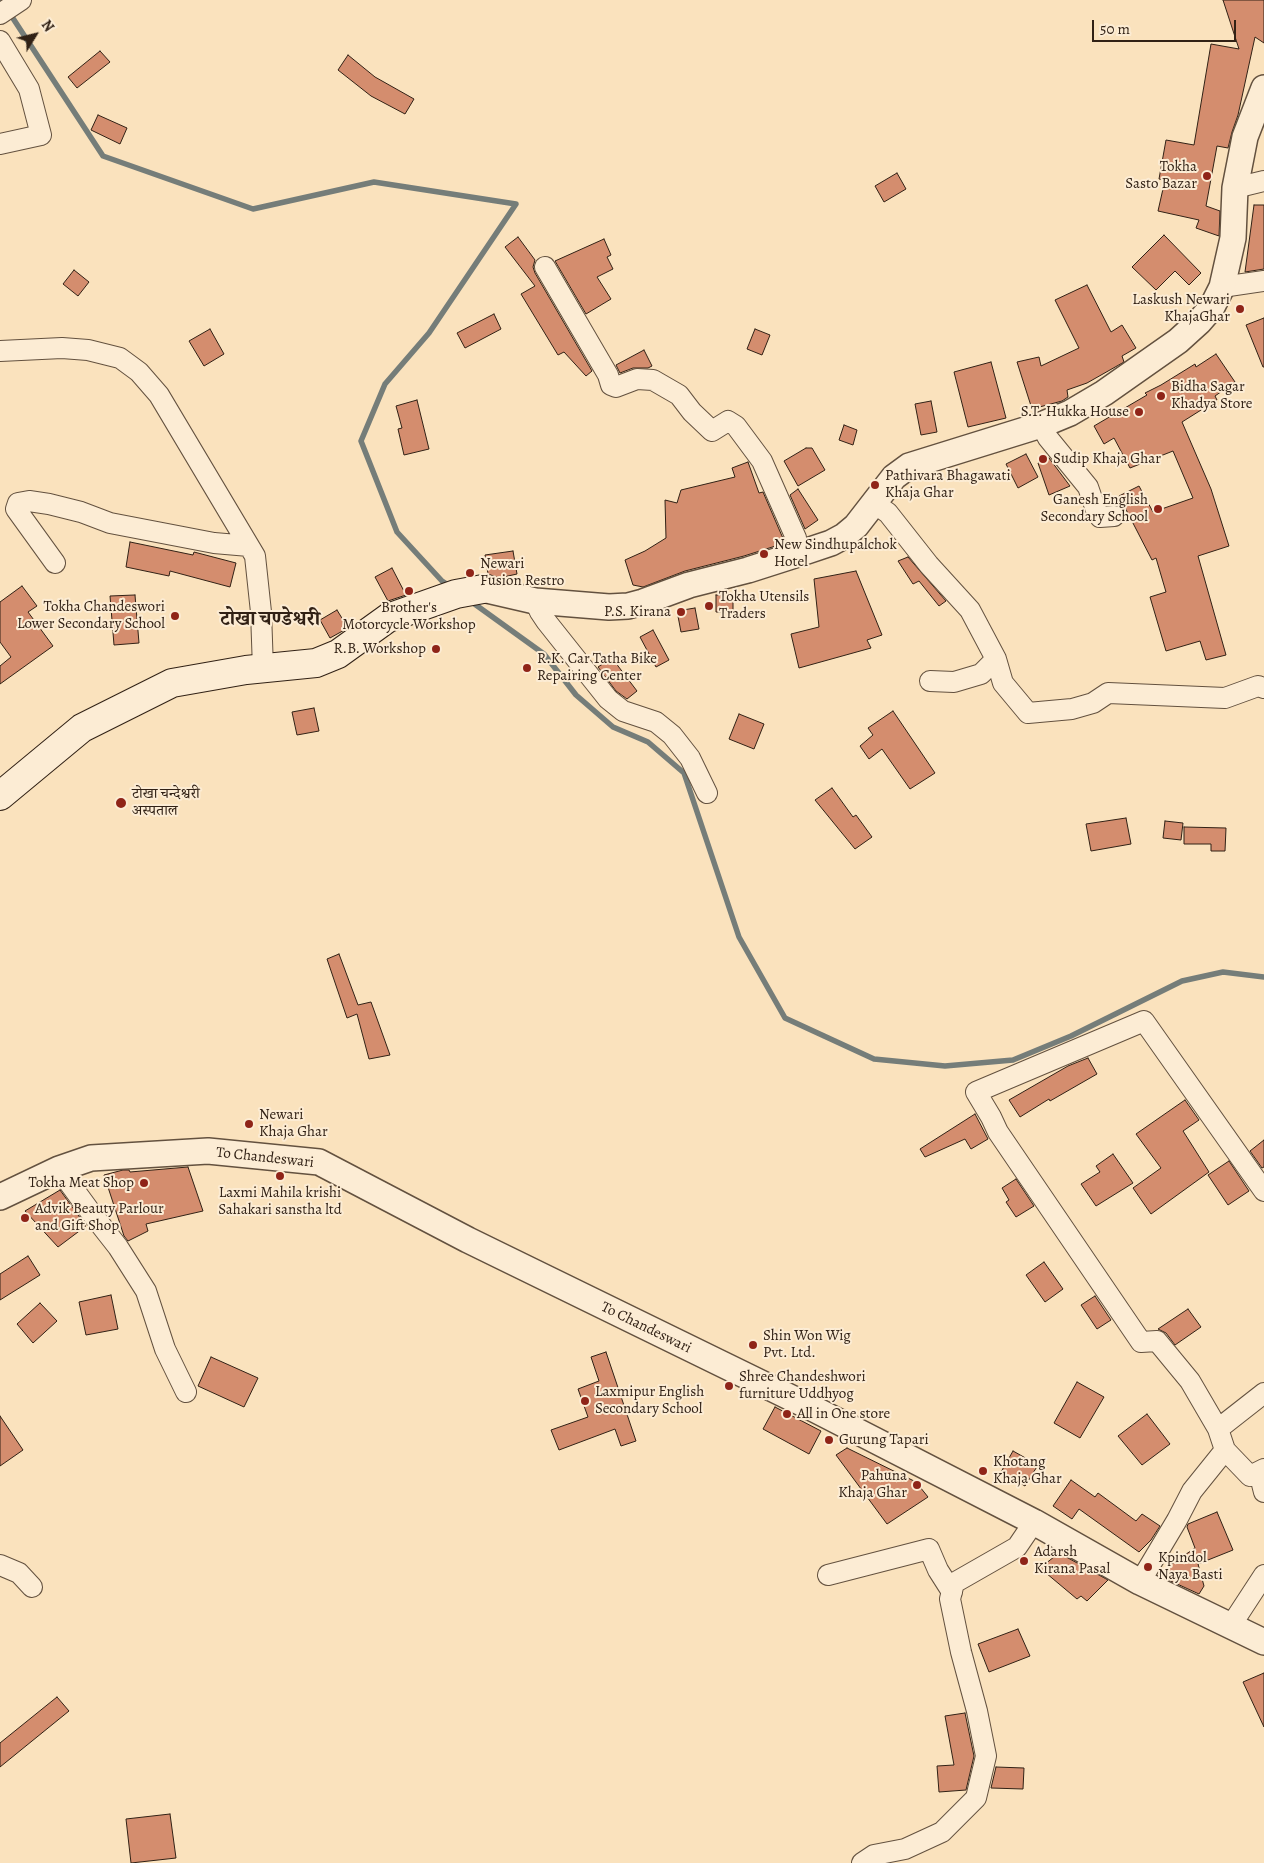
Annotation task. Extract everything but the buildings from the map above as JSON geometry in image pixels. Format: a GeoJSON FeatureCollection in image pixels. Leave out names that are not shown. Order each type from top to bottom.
{"type":"FeatureCollection","features":[{"type":"Feature","properties":{"kind":"main road"},"geometry":{"type":"LineString","coordinates":[[0,796],[82,728],[172,683],[246,670],[316,663],[338,654],[388,618],[456,594],[483,589]]}},
{"type":"Feature","properties":{"kind":"street"},"geometry":{"type":"LineString","coordinates":[[0,14],[20,1]]}},
{"type":"Feature","properties":{"kind":"street"},"geometry":{"type":"LineString","coordinates":[[0,41],[30,89],[41,135],[0,144]]}},
{"type":"Feature","properties":{"kind":"street"},"geometry":{"type":"LineString","coordinates":[[483,589],[535,601],[608,607],[628,606],[689,585],[748,570],[831,543],[844,536],[856,526],[894,477],[909,466],[1041,424],[1070,413],[1104,393],[1178,341],[1212,307],[1222,287],[1233,238],[1235,188],[1245,137],[1264,88]]}},
{"type":"Feature","properties":{"kind":"street"},"geometry":{"type":"LineString","coordinates":[[1235,188],[1264,181]]}},
{"type":"Feature","properties":{"kind":"street"},"geometry":{"type":"LineString","coordinates":[[545,266],[608,375],[611,385],[616,387],[638,379],[653,380],[679,395],[692,412],[712,431],[728,421],[736,426],[762,460],[796,538],[798,554]]}},
{"type":"Feature","properties":{"kind":"street"},"geometry":{"type":"LineString","coordinates":[[1222,287],[1264,282]]}},
{"type":"Feature","properties":{"kind":"street"},"geometry":{"type":"LineString","coordinates":[[0,351],[62,348],[88,350],[120,358],[139,372],[159,395],[255,556],[261,612],[262,669]]}},
{"type":"Feature","properties":{"kind":"street"},"geometry":{"type":"LineString","coordinates":[[1041,424],[1048,438],[1088,487],[1100,517],[1114,516]]}},
{"type":"Feature","properties":{"kind":"street"},"geometry":{"type":"LineString","coordinates":[[55,563],[16,510],[18,503],[30,501],[49,504],[81,512],[110,523],[214,543],[249,546]]}},
{"type":"Feature","properties":{"kind":"street"},"geometry":{"type":"LineString","coordinates":[[874,503],[888,513],[929,564],[970,610],[996,659],[1003,683],[1028,713],[1072,709],[1092,703],[1108,693],[1225,698],[1258,686],[1264,688]]}},
{"type":"Feature","properties":{"kind":"street"},"geometry":{"type":"LineString","coordinates":[[535,601],[546,621],[608,699],[623,711],[656,722],[672,735],[690,758],[707,793]]}},
{"type":"Feature","properties":{"kind":"street"},"geometry":{"type":"LineString","coordinates":[[930,681],[954,682],[981,674],[996,659]]}},
{"type":"Feature","properties":{"kind":"street"},"geometry":{"type":"LineString","coordinates":[[1264,1190],[1144,1021],[976,1092],[998,1132],[1141,1342],[1157,1341],[1190,1382],[1218,1429],[1226,1450],[1250,1476],[1264,1469]]}},
{"type":"Feature","properties":{"kind":"street","name":"To Chandeswari"},"geometry":{"type":"LineString","coordinates":[[0,1197],[60,1168],[91,1158],[208,1151],[318,1162],[468,1240],[814,1409],[1034,1522],[1140,1582],[1264,1642]]}},
{"type":"Feature","properties":{"kind":"street"},"geometry":{"type":"LineString","coordinates":[[60,1168],[118,1247],[146,1291],[165,1348],[186,1392]]}},
{"type":"Feature","properties":{"kind":"street"},"geometry":{"type":"LineString","coordinates":[[1218,1429],[1264,1393]]}},
{"type":"Feature","properties":{"kind":"street"},"geometry":{"type":"LineString","coordinates":[[1140,1582],[1178,1520],[1192,1491],[1226,1450]]}},
{"type":"Feature","properties":{"kind":"street"},"geometry":{"type":"LineString","coordinates":[[1264,1481],[1262,1484],[1264,1492]]}},
{"type":"Feature","properties":{"kind":"street"},"geometry":{"type":"LineString","coordinates":[[872,1860],[905,1850],[942,1832],[976,1798],[986,1756],[950,1599],[954,1583],[1017,1547],[1034,1522]]}},
{"type":"Feature","properties":{"kind":"street"},"geometry":{"type":"LineString","coordinates":[[828,1575],[929,1549],[938,1570],[952,1592]]}},
{"type":"Feature","properties":{"kind":"street"},"geometry":{"type":"LineString","coordinates":[[0,1565],[19,1573],[32,1587]]}},
{"type":"Feature","properties":{"kind":"street"},"geometry":{"type":"LineString","coordinates":[[1230,1627],[1264,1575]]}},
{"type":"Feature","properties":{"kind":"waterway"},"geometry":{"type":"LineString","coordinates":[[1,0],[103,156],[253,209],[374,182],[516,204],[429,333],[385,384],[361,441],[397,532],[442,581],[451,587]]}},
{"type":"Feature","properties":{"kind":"waterway"},"geometry":{"type":"LineString","coordinates":[[469,600],[544,654],[576,695],[613,727],[648,742],[684,773],[739,937],[785,1018],[874,1059],[945,1066],[1013,1060],[1071,1036],[1182,981],[1223,972],[1264,977]]}},
{"type":"Feature","properties":{"kind":"place","name":"Tokha Sasto Bazar"},"geometry":{"type":"Point","coordinates":[1207,176]}},
{"type":"Feature","properties":{"kind":"place","name":"Laskush Newari KhajaGhar"},"geometry":{"type":"Point","coordinates":[1240,309]}},
{"type":"Feature","properties":{"kind":"place","name":"Bidha Sagar Khadya Store"},"geometry":{"type":"Point","coordinates":[1161,396]}},
{"type":"Feature","properties":{"kind":"place","name":"S.T. Hukka House"},"geometry":{"type":"Point","coordinates":[1139,412]}},
{"type":"Feature","properties":{"kind":"place","name":"Sudip Khaja Ghar"},"geometry":{"type":"Point","coordinates":[1043,459]}},
{"type":"Feature","properties":{"kind":"place","name":"Pathivara Bhagawati Khaja Ghar"},"geometry":{"type":"Point","coordinates":[875,485]}},
{"type":"Feature","properties":{"kind":"place","name":"Ganesh English Secondary School"},"geometry":{"type":"Point","coordinates":[1158,509]}},
{"type":"Feature","properties":{"kind":"place","name":"New Sindhupalchok Hotel"},"geometry":{"type":"Point","coordinates":[764,554]}},
{"type":"Feature","properties":{"kind":"place","name":"Newari Fusion Restro"},"geometry":{"type":"Point","coordinates":[470,573]}},
{"type":"Feature","properties":{"kind":"place","name":"Brother's Motorcycle Workshop"},"geometry":{"type":"Point","coordinates":[409,591]}},
{"type":"Feature","properties":{"kind":"place","name":"Tokha Utensils Traders"},"geometry":{"type":"Point","coordinates":[709,606]}},
{"type":"Feature","properties":{"kind":"place","name":"P.S. Kirana"},"geometry":{"type":"Point","coordinates":[681,612]}},
{"type":"Feature","properties":{"kind":"place","name":"Tokha Chandeswori Lower Secondary School"},"geometry":{"type":"Point","coordinates":[175,616]}},
{"type":"Feature","properties":{"kind":"place","name":"R.B. Workshop"},"geometry":{"type":"Point","coordinates":[436,649]}},
{"type":"Feature","properties":{"kind":"place","name":"R.K. Car Tatha Bike Repairing Center"},"geometry":{"type":"Point","coordinates":[527,668]}},
{"type":"Feature","properties":{"kind":"place","name":"टोखा चन्देश्वरी अस्पताल"},"geometry":{"type":"Point","coordinates":[121,803]}},
{"type":"Feature","properties":{"kind":"place","name":"Newari Khaja Ghar"},"geometry":{"type":"Point","coordinates":[249,1124]}},
{"type":"Feature","properties":{"kind":"place","name":"Laxmi Mahila krishi Sahakari sanstha ltd"},"geometry":{"type":"Point","coordinates":[280,1176]}},
{"type":"Feature","properties":{"kind":"place","name":"Tokha Meat Shop"},"geometry":{"type":"Point","coordinates":[144,1183]}},
{"type":"Feature","properties":{"kind":"place","name":"Advik Beauty Parlour and Gift Shop"},"geometry":{"type":"Point","coordinates":[25,1218]}},
{"type":"Feature","properties":{"kind":"place","name":"Shin Won Wig Pvt. Ltd."},"geometry":{"type":"Point","coordinates":[753,1345]}},
{"type":"Feature","properties":{"kind":"place","name":"Shree Chandeshwori furniture Uddhyog"},"geometry":{"type":"Point","coordinates":[729,1386]}},
{"type":"Feature","properties":{"kind":"place","name":"Laxmipur English Secondary School"},"geometry":{"type":"Point","coordinates":[585,1401]}},
{"type":"Feature","properties":{"kind":"place","name":"All in One store"},"geometry":{"type":"Point","coordinates":[787,1414]}},
{"type":"Feature","properties":{"kind":"place","name":"Gurung Tapari"},"geometry":{"type":"Point","coordinates":[829,1440]}},
{"type":"Feature","properties":{"kind":"place","name":"Khotang Khaja Ghar"},"geometry":{"type":"Point","coordinates":[983,1471]}},
{"type":"Feature","properties":{"kind":"place","name":"Pahuna Khaja Ghar"},"geometry":{"type":"Point","coordinates":[917,1485]}},
{"type":"Feature","properties":{"kind":"place","name":"Adarsh Kirana Pasal"},"geometry":{"type":"Point","coordinates":[1024,1561]}},
{"type":"Feature","properties":{"kind":"place","name":"Kpindol Naya Basti"},"geometry":{"type":"Point","coordinates":[1148,1567]}},
{"type":"Feature","properties":{"kind":"district","name":"टोखा चण्डेश्वरी"},"geometry":{"type":"Point","coordinates":[270,620]}}]}
